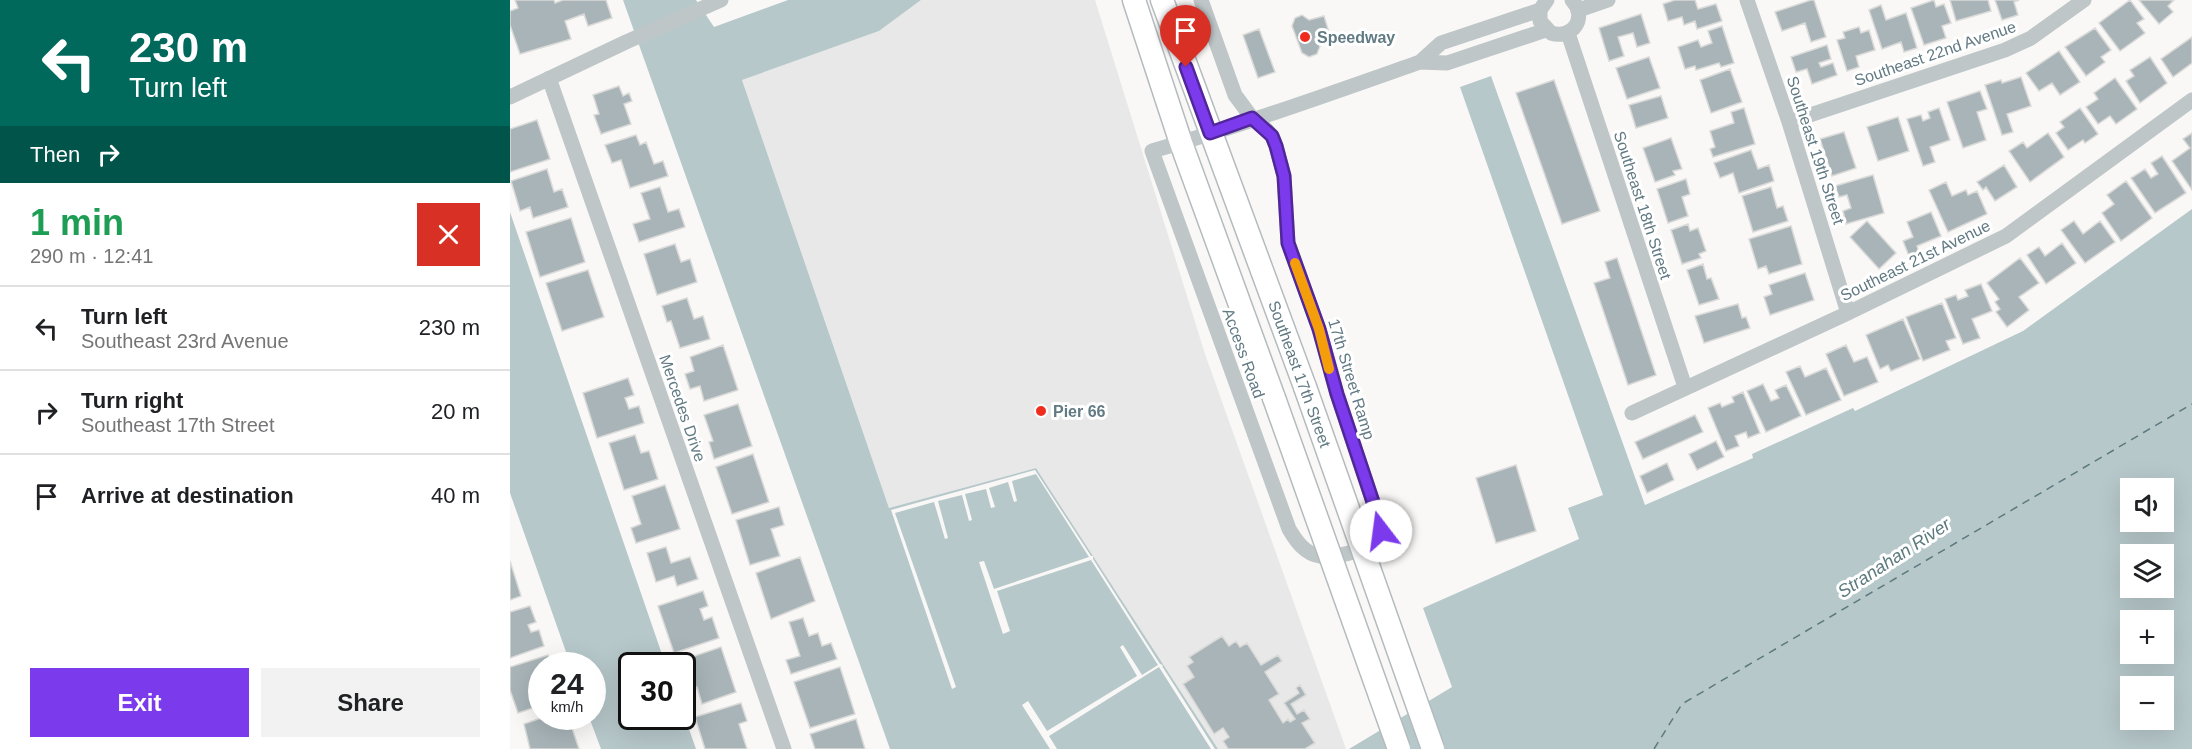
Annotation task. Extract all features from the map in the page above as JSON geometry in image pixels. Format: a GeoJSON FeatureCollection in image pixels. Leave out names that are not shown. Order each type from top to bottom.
{"type":"FeatureCollection","features":[{"type":"Feature","properties":{"kind":"main road","name":"Southeast 17th Street"},"geometry":{"type":"LineString","coordinates":[[1134,0],[1181,143],[1399,749]]}},
{"type":"Feature","properties":{"kind":"main road","name":"Southeast 17th Street"},"geometry":{"type":"LineString","coordinates":[[1162,0],[1305,387],[1433,749]]}},
{"type":"Feature","properties":{"kind":"street"},"geometry":{"type":"LineString","coordinates":[[510,97],[720,0]]}},
{"type":"Feature","properties":{"kind":"street","name":"17th Street Ramp"},"geometry":{"type":"LineString","coordinates":[[1201,0],[1235,95],[1252,118],[1272,136],[1276,146],[1284,176],[1288,243],[1319,329],[1337,394],[1381,526],[1379,537],[1368,547],[1346,553]]}},
{"type":"Feature","properties":{"kind":"street"},"geometry":{"type":"LineString","coordinates":[[1544,5],[1540,21],[1546,30],[1556,35],[1568,33],[1576,26],[1580,15],[1576,5],[1608,0]]}},
{"type":"Feature","properties":{"kind":"street","name":"Southeast 19th Street"},"geometry":{"type":"LineString","coordinates":[[1747,0],[1789,122],[1848,313]]}},
{"type":"Feature","properties":{"kind":"street","name":"Southeast 22nd Avenue"},"geometry":{"type":"LineString","coordinates":[[1789,122],[2005,50],[2031,38],[2084,0]]}},
{"type":"Feature","properties":{"kind":"street"},"geometry":{"type":"LineString","coordinates":[[1420,62],[1441,43],[1544,5]]}},
{"type":"Feature","properties":{"kind":"street"},"geometry":{"type":"LineString","coordinates":[[1181,143],[1420,62],[1446,63],[1546,30]]}},
{"type":"Feature","properties":{"kind":"street","name":"Southeast 18th Street"},"geometry":{"type":"LineString","coordinates":[[1568,33],[1684,387]]}},
{"type":"Feature","properties":{"kind":"street","name":"Mercedes Drive"},"geometry":{"type":"LineString","coordinates":[[549,78],[784,749]]}},
{"type":"Feature","properties":{"kind":"street","name":"Southeast 21st Avenue"},"geometry":{"type":"LineString","coordinates":[[1632,413],[1848,313],[2006,236],[2192,100]]}},
{"type":"Feature","properties":{"kind":"street","name":"Access Road"},"geometry":{"type":"LineString","coordinates":[[1181,143],[1152,151],[1289,529],[1300,546],[1319,556],[1346,553]]}},
{"type":"Feature","properties":{"kind":"shaded area","name":"Pier 66"},"geometry":{"type":"Polygon","coordinates":[[[921,0],[1095,0],[1205,354],[1346,749],[1218,749],[1036,468],[889,508],[742,80],[879,31],[921,0]]]}},
{"type":"Feature","properties":{"kind":"water"},"geometry":{"type":"Polygon","coordinates":[[[623,0],[696,0],[714,27],[788,0],[921,0],[879,31],[742,80],[889,508],[1036,468],[1218,749],[890,749],[623,0]]]}},
{"type":"Feature","properties":{"kind":"water","name":"Stranahan River"},"geometry":{"type":"Polygon","coordinates":[[[1491,76],[1645,505],[1753,458],[1752,454],[1853,408],[1855,411],[2023,331],[2192,209],[2192,749],[1349,749],[1452,687],[1423,608],[1579,539],[1568,508],[1603,495],[1460,87],[1491,76]]]}},
{"type":"Feature","properties":{"kind":"water"},"geometry":{"type":"Polygon","coordinates":[[[510,212],[661,652],[618,652],[618,730],[689,730],[696,749],[601,749],[594,730],[606,730],[606,652],[566,652],[510,493],[510,212]]]}},
{"type":"Feature","properties":{"kind":"pier"},"geometry":{"type":"Polygon","coordinates":[[[1035,470],[1093,556],[1215,749],[1211,749],[1159,667],[1049,736],[1057,749],[1050,749],[1022,705],[1028,701],[1047,731],[1137,676],[1120,647],[1123,645],[1142,675],[1158,665],[1091,560],[997,591],[1010,631],[1003,634],[979,562],[984,561],[994,589],[1089,557],[1036,474],[1012,481],[1017,501],[1014,502],[1008,482],[989,488],[995,507],[991,508],[986,489],[965,494],[972,520],[969,521],[962,495],[938,501],[948,538],[945,539],[934,502],[895,513],[956,687],[952,689],[891,510],[1035,470]]]}},
{"type":"Feature","properties":{"kind":"building"},"geometry":{"type":"Polygon","coordinates":[[[515,0],[554,0],[555,3],[563,0],[606,0],[612,18],[588,26],[584,14],[565,21],[571,39],[520,54],[510,25],[510,11],[518,8],[515,0]]]}},
{"type":"Feature","properties":{"kind":"building"},"geometry":{"type":"Polygon","coordinates":[[[1675,0],[1695,0],[1698,9],[1716,4],[1722,21],[1697,29],[1695,21],[1684,25],[1682,17],[1668,21],[1663,4],[1675,0]]]}},
{"type":"Feature","properties":{"kind":"building"},"geometry":{"type":"Polygon","coordinates":[[[1814,0],[1826,37],[1811,42],[1805,23],[1782,31],[1775,12],[1814,0]]]}},
{"type":"Feature","properties":{"kind":"building"},"geometry":{"type":"Polygon","coordinates":[[[1934,0],[1936,7],[1944,4],[1951,23],[1942,26],[1946,38],[1924,45],[1911,8],[1934,0]]]}},
{"type":"Feature","properties":{"kind":"building"},"geometry":{"type":"Polygon","coordinates":[[[1950,0],[1988,0],[1991,11],[1956,21],[1950,0]]]}},
{"type":"Feature","properties":{"kind":"building"},"geometry":{"type":"Polygon","coordinates":[[[1995,0],[2019,0],[2014,2],[2018,15],[2002,20],[1995,0]]]}},
{"type":"Feature","properties":{"kind":"building"},"geometry":{"type":"Polygon","coordinates":[[[2130,0],[2144,19],[2137,23],[2145,33],[2120,51],[2099,23],[2130,0]]]}},
{"type":"Feature","properties":{"kind":"building"},"geometry":{"type":"Polygon","coordinates":[[[2139,0],[2174,0],[2168,6],[2173,12],[2159,24],[2139,0]]]}},
{"type":"Feature","properties":{"kind":"building"},"geometry":{"type":"Polygon","coordinates":[[[1881,5],[1886,20],[1906,13],[1917,48],[1904,52],[1901,42],[1882,49],[1869,10],[1881,5]]]}},
{"type":"Feature","properties":{"kind":"building"},"geometry":{"type":"Polygon","coordinates":[[[1641,14],[1650,43],[1637,47],[1633,33],[1618,37],[1624,56],[1609,61],[1599,28],[1641,14]]]}},
{"type":"Feature","properties":{"kind":"building"},"geometry":{"type":"Polygon","coordinates":[[[1302,15],[1309,20],[1324,16],[1332,42],[1320,46],[1317,54],[1309,57],[1302,53],[1292,26],[1295,18],[1302,15]]]}},
{"type":"Feature","properties":{"kind":"building"},"geometry":{"type":"Polygon","coordinates":[[[1722,26],[1734,63],[1721,67],[1719,63],[1696,70],[1695,66],[1685,69],[1678,47],[1698,40],[1701,47],[1712,43],[1708,31],[1722,26]]]}},
{"type":"Feature","properties":{"kind":"building"},"geometry":{"type":"Polygon","coordinates":[[[1859,27],[1861,33],[1869,30],[1875,50],[1856,56],[1859,67],[1847,71],[1837,40],[1845,38],[1843,32],[1859,27]]]}},
{"type":"Feature","properties":{"kind":"building"},"geometry":{"type":"Polygon","coordinates":[[[2095,28],[2111,50],[2101,57],[2105,62],[2086,76],[2065,47],[2095,28]]]}},
{"type":"Feature","properties":{"kind":"building"},"geometry":{"type":"Polygon","coordinates":[[[1259,29],[1275,72],[1258,78],[1243,35],[1259,29]]]}},
{"type":"Feature","properties":{"kind":"building"},"geometry":{"type":"Polygon","coordinates":[[[2192,37],[2192,63],[2173,77],[2161,59],[2192,37]]]}},
{"type":"Feature","properties":{"kind":"building"},"geometry":{"type":"Polygon","coordinates":[[[1827,45],[1831,59],[1819,63],[1821,67],[1833,63],[1837,75],[1812,84],[1807,69],[1796,72],[1791,57],[1827,45]]]}},
{"type":"Feature","properties":{"kind":"building"},"geometry":{"type":"Polygon","coordinates":[[[2059,51],[2080,82],[2060,95],[2052,83],[2039,91],[2026,73],[2059,51]]]}},
{"type":"Feature","properties":{"kind":"building"},"geometry":{"type":"Polygon","coordinates":[[[1649,57],[1660,88],[1627,99],[1616,68],[1649,57]]]}},
{"type":"Feature","properties":{"kind":"building"},"geometry":{"type":"Polygon","coordinates":[[[2150,57],[2167,83],[2140,103],[2126,81],[2134,76],[2130,70],[2150,57]]]}},
{"type":"Feature","properties":{"kind":"building"},"geometry":{"type":"Polygon","coordinates":[[[1730,69],[1742,102],[1711,113],[1700,80],[1730,69]]]}},
{"type":"Feature","properties":{"kind":"building"},"geometry":{"type":"Polygon","coordinates":[[[2021,77],[2031,106],[2007,114],[2013,132],[2002,135],[1985,85],[2021,77]]]}},
{"type":"Feature","properties":{"kind":"building"},"geometry":{"type":"Polygon","coordinates":[[[2115,78],[2137,109],[2116,124],[2110,116],[2098,124],[2086,107],[2098,99],[2094,93],[2115,78]]]}},
{"type":"Feature","properties":{"kind":"building"},"geometry":{"type":"Polygon","coordinates":[[[1554,80],[1600,211],[1562,224],[1516,93],[1554,80]]]}},
{"type":"Feature","properties":{"kind":"building"},"geometry":{"type":"Polygon","coordinates":[[[619,86],[623,96],[629,93],[632,101],[624,104],[631,124],[601,134],[594,115],[599,114],[593,95],[619,86]]]}},
{"type":"Feature","properties":{"kind":"building"},"geometry":{"type":"Polygon","coordinates":[[[1980,91],[1987,109],[1977,112],[1986,140],[1963,148],[1947,102],[1980,91]]]}},
{"type":"Feature","properties":{"kind":"building"},"geometry":{"type":"Polygon","coordinates":[[[1661,96],[1668,118],[1636,128],[1629,105],[1661,96]]]}},
{"type":"Feature","properties":{"kind":"building"},"geometry":{"type":"Polygon","coordinates":[[[1744,108],[1755,144],[1713,157],[1710,149],[1715,147],[1710,131],[1734,123],[1731,112],[1744,108]]]}},
{"type":"Feature","properties":{"kind":"building"},"geometry":{"type":"Polygon","coordinates":[[[1939,108],[1950,140],[1930,147],[1935,162],[1923,166],[1907,119],[1921,115],[1923,121],[1930,118],[1928,112],[1939,108]]]}},
{"type":"Feature","properties":{"kind":"building"},"geometry":{"type":"Polygon","coordinates":[[[2080,108],[2098,134],[2085,143],[2083,140],[2068,150],[2056,133],[2064,127],[2060,122],[2080,108]]]}},
{"type":"Feature","properties":{"kind":"building"},"geometry":{"type":"Polygon","coordinates":[[[1898,117],[1909,151],[1878,161],[1867,127],[1898,117]]]}},
{"type":"Feature","properties":{"kind":"building"},"geometry":{"type":"Polygon","coordinates":[[[537,120],[550,159],[510,172],[510,129],[537,120]]]}},
{"type":"Feature","properties":{"kind":"building"},"geometry":{"type":"Polygon","coordinates":[[[1844,132],[1856,168],[1832,176],[1820,139],[1844,132]]]}},
{"type":"Feature","properties":{"kind":"building"},"geometry":{"type":"Polygon","coordinates":[[[2048,133],[2064,157],[2030,182],[2009,151],[2023,142],[2027,148],[2048,133]]]}},
{"type":"Feature","properties":{"kind":"building"},"geometry":{"type":"Polygon","coordinates":[[[2192,133],[2192,190],[2172,161],[2190,148],[2183,139],[2192,133]]]}},
{"type":"Feature","properties":{"kind":"building"},"geometry":{"type":"Polygon","coordinates":[[[636,135],[640,145],[646,142],[654,164],[663,161],[668,176],[630,188],[621,160],[612,163],[605,145],[636,135]]]}},
{"type":"Feature","properties":{"kind":"building"},"geometry":{"type":"Polygon","coordinates":[[[1671,138],[1682,169],[1673,171],[1675,175],[1655,182],[1643,148],[1671,138]]]}},
{"type":"Feature","properties":{"kind":"building"},"geometry":{"type":"Polygon","coordinates":[[[1751,150],[1758,169],[1769,165],[1774,181],[1739,193],[1733,173],[1720,178],[1714,163],[1751,150]]]}},
{"type":"Feature","properties":{"kind":"building"},"geometry":{"type":"Polygon","coordinates":[[[2162,156],[2186,193],[2155,213],[2131,178],[2145,169],[2151,178],[2158,174],[2151,163],[2162,156]]]}},
{"type":"Feature","properties":{"kind":"building"},"geometry":{"type":"Polygon","coordinates":[[[2004,165],[2017,187],[1995,201],[1986,187],[1983,190],[1977,182],[2004,165]]]}},
{"type":"Feature","properties":{"kind":"building"},"geometry":{"type":"Polygon","coordinates":[[[547,169],[554,192],[562,189],[568,207],[533,218],[530,207],[520,211],[511,181],[547,169]]]}},
{"type":"Feature","properties":{"kind":"building"},"geometry":{"type":"Polygon","coordinates":[[[1873,175],[1884,213],[1846,224],[1843,211],[1851,208],[1847,195],[1839,197],[1835,186],[1873,175]]]}},
{"type":"Feature","properties":{"kind":"building"},"geometry":{"type":"Polygon","coordinates":[[[1686,179],[1690,194],[1682,197],[1688,216],[1668,223],[1657,189],[1686,179]]]}},
{"type":"Feature","properties":{"kind":"building"},"geometry":{"type":"Polygon","coordinates":[[[2126,181],[2152,218],[2121,241],[2102,213],[2114,204],[2107,195],[2126,181]]]}},
{"type":"Feature","properties":{"kind":"building"},"geometry":{"type":"Polygon","coordinates":[[[1946,182],[1952,196],[1966,190],[1968,195],[1977,191],[1987,214],[1948,232],[1929,190],[1946,182]]]}},
{"type":"Feature","properties":{"kind":"building"},"geometry":{"type":"Polygon","coordinates":[[[660,187],[668,212],[679,209],[685,227],[639,242],[633,224],[650,219],[641,193],[660,187]]]}},
{"type":"Feature","properties":{"kind":"building"},"geometry":{"type":"Polygon","coordinates":[[[1771,187],[1777,208],[1783,206],[1788,221],[1753,232],[1742,196],[1771,187]]]}},
{"type":"Feature","properties":{"kind":"building"},"geometry":{"type":"Polygon","coordinates":[[[1931,212],[1941,236],[1917,246],[1919,252],[1909,256],[1903,241],[1913,237],[1907,222],[1931,212]]]}},
{"type":"Feature","properties":{"kind":"building"},"geometry":{"type":"Polygon","coordinates":[[[571,218],[585,262],[540,277],[526,232],[571,218]]]}},
{"type":"Feature","properties":{"kind":"building"},"geometry":{"type":"Polygon","coordinates":[[[1867,221],[1896,253],[1879,269],[1850,237],[1867,221]]]}},
{"type":"Feature","properties":{"kind":"building"},"geometry":{"type":"Polygon","coordinates":[[[2074,221],[2083,234],[2100,221],[2115,242],[2085,263],[2061,230],[2074,221]]]}},
{"type":"Feature","properties":{"kind":"building"},"geometry":{"type":"Polygon","coordinates":[[[1688,224],[1690,231],[1698,228],[1706,251],[1699,254],[1701,258],[1682,264],[1671,230],[1688,224]]]}},
{"type":"Feature","properties":{"kind":"building"},"geometry":{"type":"Polygon","coordinates":[[[1791,226],[1802,264],[1769,274],[1766,266],[1758,269],[1749,239],[1791,226]]]}},
{"type":"Feature","properties":{"kind":"building"},"geometry":{"type":"Polygon","coordinates":[[[2062,243],[2076,263],[2046,284],[2027,255],[2039,247],[2045,256],[2062,243]]]}},
{"type":"Feature","properties":{"kind":"building"},"geometry":{"type":"Polygon","coordinates":[[[675,244],[681,262],[690,259],[697,282],[657,295],[644,254],[675,244]]]}},
{"type":"Feature","properties":{"kind":"building"},"geometry":{"type":"Polygon","coordinates":[[[1617,258],[1656,375],[1628,385],[1594,283],[1610,278],[1605,262],[1617,258]]]}},
{"type":"Feature","properties":{"kind":"building"},"geometry":{"type":"Polygon","coordinates":[[[2020,258],[2039,283],[2019,297],[2029,310],[2007,327],[1996,312],[2000,309],[1995,302],[1999,299],[1987,283],[2020,258]]]}},
{"type":"Feature","properties":{"kind":"building"},"geometry":{"type":"Polygon","coordinates":[[[1703,264],[1707,279],[1711,278],[1719,299],[1699,305],[1687,270],[1703,264]]]}},
{"type":"Feature","properties":{"kind":"building"},"geometry":{"type":"Polygon","coordinates":[[[588,270],[604,317],[562,331],[546,283],[588,270]]]}},
{"type":"Feature","properties":{"kind":"building"},"geometry":{"type":"Polygon","coordinates":[[[1805,273],[1814,300],[1770,315],[1764,297],[1772,294],[1769,285],[1805,273]]]}},
{"type":"Feature","properties":{"kind":"building"},"geometry":{"type":"Polygon","coordinates":[[[1981,284],[1992,311],[1972,319],[1980,338],[1963,344],[1945,299],[1956,295],[1958,300],[1968,296],[1965,290],[1981,284]]]}},
{"type":"Feature","properties":{"kind":"building"},"geometry":{"type":"Polygon","coordinates":[[[687,298],[694,319],[703,316],[710,339],[680,348],[671,321],[667,322],[662,306],[687,298]]]}},
{"type":"Feature","properties":{"kind":"building"},"geometry":{"type":"Polygon","coordinates":[[[1942,303],[1956,338],[1946,341],[1950,350],[1923,361],[1906,317],[1942,303]]]}},
{"type":"Feature","properties":{"kind":"building"},"geometry":{"type":"Polygon","coordinates":[[[1738,304],[1742,318],[1746,317],[1750,328],[1704,343],[1695,316],[1738,304]]]}},
{"type":"Feature","properties":{"kind":"building"},"geometry":{"type":"Polygon","coordinates":[[[1903,319],[1920,359],[1891,371],[1888,365],[1880,369],[1866,335],[1903,319]]]}},
{"type":"Feature","properties":{"kind":"building"},"geometry":{"type":"Polygon","coordinates":[[[723,345],[738,390],[704,401],[700,386],[690,389],[685,374],[694,371],[690,357],[723,345]]]}},
{"type":"Feature","properties":{"kind":"building"},"geometry":{"type":"Polygon","coordinates":[[[1846,345],[1854,362],[1867,357],[1878,382],[1844,396],[1826,354],[1846,345]]]}},
{"type":"Feature","properties":{"kind":"building"},"geometry":{"type":"Polygon","coordinates":[[[1800,366],[1805,377],[1826,368],[1841,400],[1806,415],[1786,372],[1800,366]]]}},
{"type":"Feature","properties":{"kind":"building"},"geometry":{"type":"Polygon","coordinates":[[[628,378],[634,395],[625,398],[629,409],[639,406],[644,423],[597,438],[583,393],[628,378]]]}},
{"type":"Feature","properties":{"kind":"building"},"geometry":{"type":"Polygon","coordinates":[[[1763,384],[1771,401],[1779,398],[1775,390],[1786,385],[1801,416],[1766,432],[1747,391],[1763,384]]]}},
{"type":"Feature","properties":{"kind":"building"},"geometry":{"type":"Polygon","coordinates":[[[1743,392],[1760,433],[1748,438],[1746,432],[1735,436],[1739,446],[1726,451],[1708,408],[1720,403],[1722,407],[1734,402],[1732,397],[1743,392]]]}},
{"type":"Feature","properties":{"kind":"building"},"geometry":{"type":"Polygon","coordinates":[[[738,404],[752,446],[714,459],[709,442],[713,441],[704,415],[738,404]]]}},
{"type":"Feature","properties":{"kind":"building"},"geometry":{"type":"Polygon","coordinates":[[[1695,415],[1703,432],[1643,459],[1635,442],[1695,415]]]}},
{"type":"Feature","properties":{"kind":"building"},"geometry":{"type":"Polygon","coordinates":[[[635,435],[641,453],[649,451],[658,479],[624,490],[609,443],[635,435]]]}},
{"type":"Feature","properties":{"kind":"building"},"geometry":{"type":"Polygon","coordinates":[[[1716,441],[1724,457],[1697,470],[1689,454],[1716,441]]]}},
{"type":"Feature","properties":{"kind":"building"},"geometry":{"type":"Polygon","coordinates":[[[753,454],[769,502],[732,514],[716,467],[753,454]]]}},
{"type":"Feature","properties":{"kind":"building"},"geometry":{"type":"Polygon","coordinates":[[[1667,463],[1674,480],[1647,493],[1640,476],[1667,463]]]}},
{"type":"Feature","properties":{"kind":"building"},"geometry":{"type":"Polygon","coordinates":[[[1516,465],[1536,531],[1496,543],[1476,478],[1516,465]]]}},
{"type":"Feature","properties":{"kind":"building"},"geometry":{"type":"Polygon","coordinates":[[[665,485],[680,529],[636,543],[631,528],[641,524],[632,496],[665,485]]]}},
{"type":"Feature","properties":{"kind":"building"},"geometry":{"type":"Polygon","coordinates":[[[779,507],[784,525],[771,529],[780,556],[750,565],[736,520],[779,507]]]}},
{"type":"Feature","properties":{"kind":"building"},"geometry":{"type":"Polygon","coordinates":[[[666,547],[671,563],[690,557],[698,579],[677,586],[674,576],[656,582],[647,553],[666,547]]]}},
{"type":"Feature","properties":{"kind":"building"},"geometry":{"type":"Polygon","coordinates":[[[800,557],[815,601],[771,619],[756,573],[800,557]]]}},
{"type":"Feature","properties":{"kind":"building"},"geometry":{"type":"Polygon","coordinates":[[[510,561],[521,596],[510,600],[510,561]]]}},
{"type":"Feature","properties":{"kind":"building"},"geometry":{"type":"Polygon","coordinates":[[[703,591],[708,606],[700,609],[704,620],[712,617],[719,638],[674,652],[658,606],[703,591]]]}},
{"type":"Feature","properties":{"kind":"building"},"geometry":{"type":"Polygon","coordinates":[[[530,606],[536,622],[528,625],[531,632],[539,630],[544,646],[510,658],[510,612],[530,606]]]}},
{"type":"Feature","properties":{"kind":"building"},"geometry":{"type":"Polygon","coordinates":[[[803,618],[809,636],[818,633],[822,646],[831,643],[837,659],[791,674],[786,660],[800,656],[789,622],[803,618]]]}},
{"type":"Feature","properties":{"kind":"building"},"geometry":{"type":"Polygon","coordinates":[[[1222,636],[1229,646],[1236,641],[1240,647],[1247,643],[1261,665],[1278,655],[1282,661],[1265,672],[1279,694],[1269,700],[1283,723],[1288,719],[1290,722],[1295,719],[1284,703],[1299,693],[1296,688],[1300,685],[1306,695],[1291,704],[1297,714],[1304,710],[1310,719],[1302,723],[1315,743],[1305,749],[1228,749],[1223,741],[1229,737],[1223,728],[1214,734],[1183,684],[1194,677],[1187,666],[1193,662],[1189,657],[1222,636]]]}},
{"type":"Feature","properties":{"kind":"building"},"geometry":{"type":"Polygon","coordinates":[[[721,647],[736,692],[702,704],[696,687],[696,656],[721,647]]]}},
{"type":"Feature","properties":{"kind":"building"},"geometry":{"type":"Polygon","coordinates":[[[528,661],[528,710],[518,713],[510,690],[510,667],[528,661]]]}},
{"type":"Feature","properties":{"kind":"building"},"geometry":{"type":"Polygon","coordinates":[[[840,667],[855,714],[810,728],[794,682],[840,667]]]}},
{"type":"Feature","properties":{"kind":"building"},"geometry":{"type":"Polygon","coordinates":[[[741,703],[747,721],[739,724],[747,749],[705,749],[696,717],[741,703]]]}},
{"type":"Feature","properties":{"kind":"building"},"geometry":{"type":"Polygon","coordinates":[[[856,719],[865,749],[815,749],[810,734],[856,719]]]}},
{"type":"Feature","properties":{"kind":"building"},"geometry":{"type":"Polygon","coordinates":[[[528,723],[528,730],[573,730],[579,749],[530,749],[524,724],[528,723]]]}},
{"type":"Feature","properties":{"kind":"ferry route"},"geometry":{"type":"LineString","coordinates":[[1654,749],[1682,704],[2192,404]]}},
{"type":"Feature","properties":{"kind":"slow traffic"},"geometry":{"type":"LineString","coordinates":[[1295,263],[1319,329],[1329,369]]}},
{"type":"Feature","properties":{"kind":"place","name":"Speedway"},"geometry":{"type":"Point","coordinates":[1305,37]}},
{"type":"Feature","properties":{"kind":"place","name":"Pier 66"},"geometry":{"type":"Point","coordinates":[1041,411]}},
{"type":"Feature","properties":{"kind":"route"},"geometry":{"type":"LineString","coordinates":[[1186,67],[1210,133],[1252,118],[1272,136],[1284,176],[1288,243],[1319,329],[1337,394],[1381,531]]}}]}
